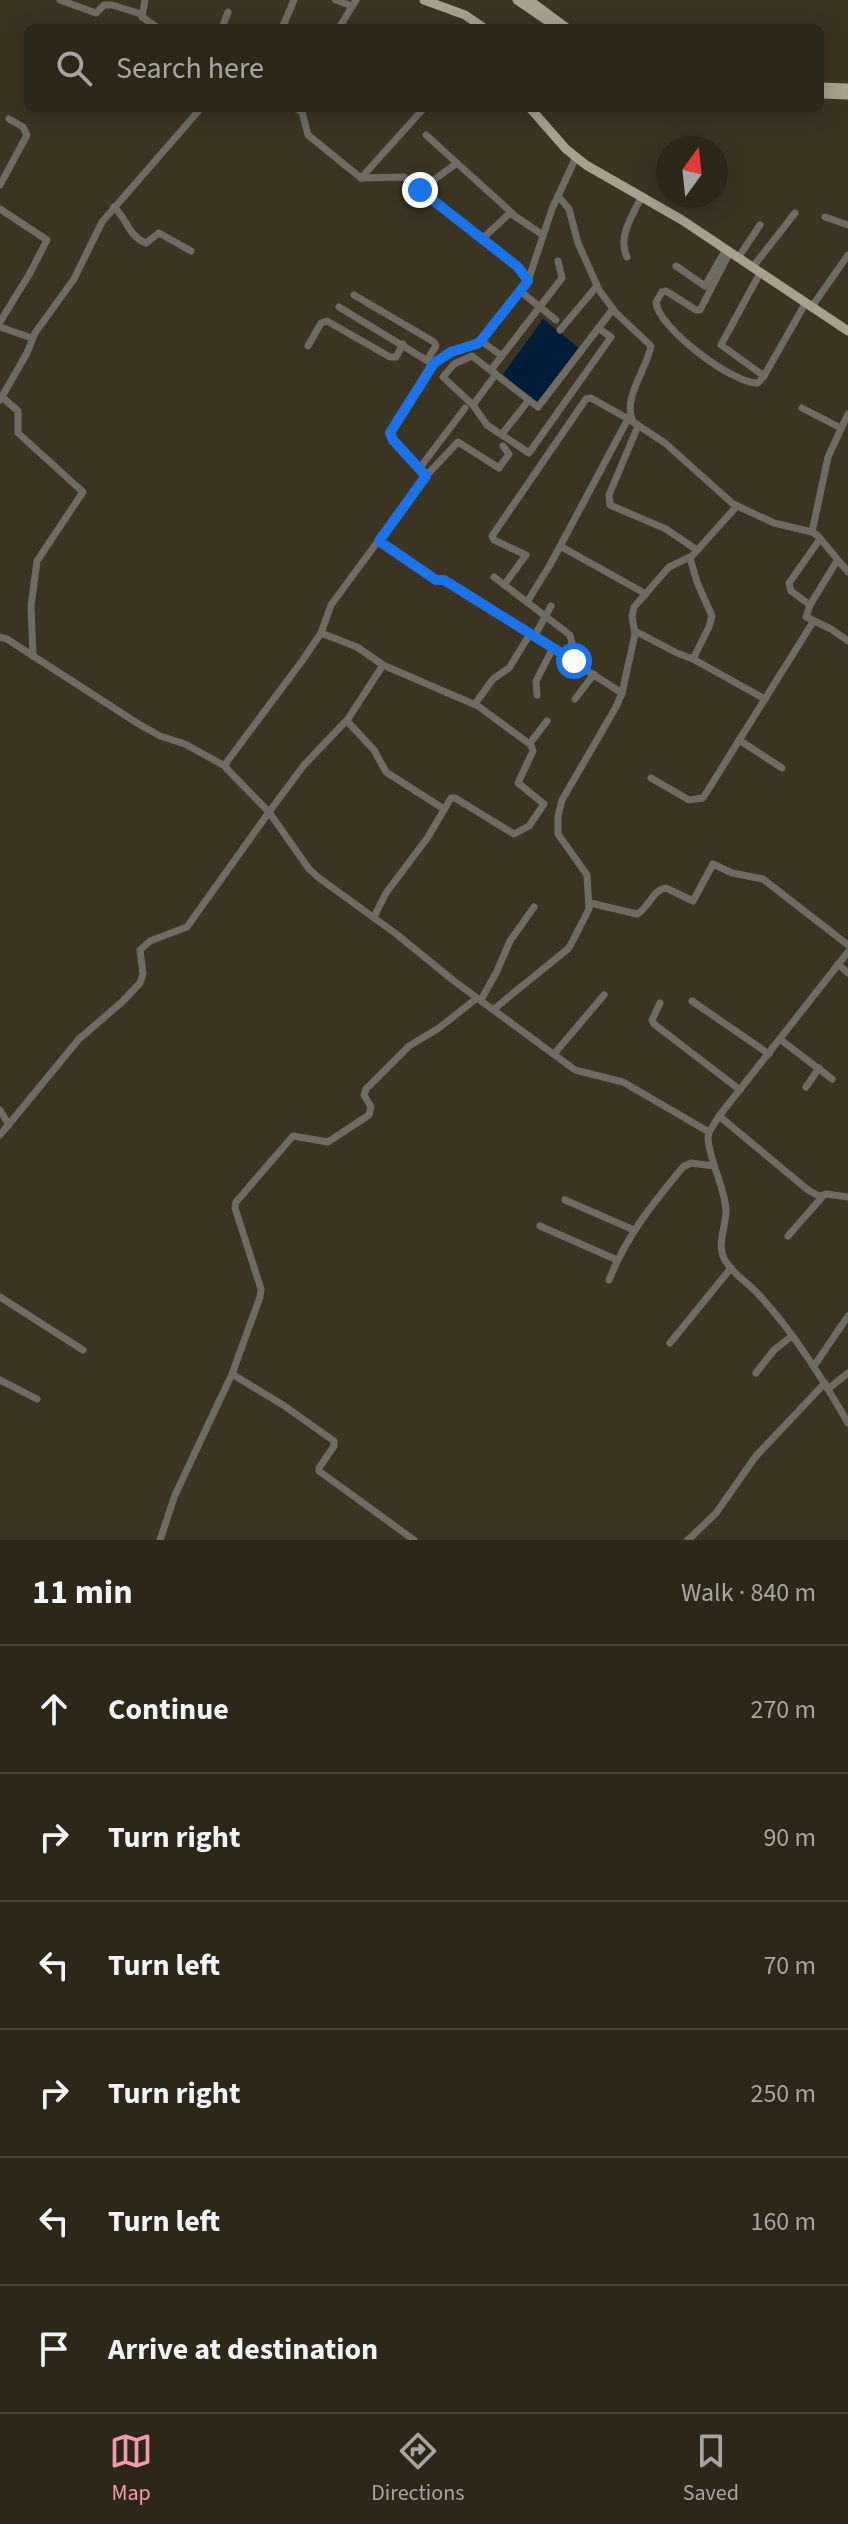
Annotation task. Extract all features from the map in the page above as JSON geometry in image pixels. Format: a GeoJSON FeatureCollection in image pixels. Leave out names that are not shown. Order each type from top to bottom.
{"type":"FeatureCollection","features":[{"type":"Feature","properties":{"kind":"main road"},"geometry":{"type":"LineString","coordinates":[[424,0],[465,15],[478,24]]}},
{"type":"Feature","properties":{"kind":"main road"},"geometry":{"type":"LineString","coordinates":[[517,0],[552,24]]}},
{"type":"Feature","properties":{"kind":"main road"},"geometry":{"type":"LineString","coordinates":[[529,0],[562,24]]}},
{"type":"Feature","properties":{"kind":"main road"},"geometry":{"type":"LineString","coordinates":[[824,87],[848,88]]}},
{"type":"Feature","properties":{"kind":"main road"},"geometry":{"type":"LineString","coordinates":[[824,94],[848,95]]}},
{"type":"Feature","properties":{"kind":"main road"},"geometry":{"type":"LineString","coordinates":[[534,112],[559,141],[596,171],[642,196],[848,331]]}},
{"type":"Feature","properties":{"kind":"street"},"geometry":{"type":"LineString","coordinates":[[60,0],[96,13],[104,5],[112,5],[141,14],[153,24]]}},
{"type":"Feature","properties":{"kind":"street"},"geometry":{"type":"LineString","coordinates":[[141,14],[145,0]]}},
{"type":"Feature","properties":{"kind":"street"},"geometry":{"type":"LineString","coordinates":[[284,24],[294,0]]}},
{"type":"Feature","properties":{"kind":"street"},"geometry":{"type":"LineString","coordinates":[[336,0],[354,3],[341,24]]}},
{"type":"Feature","properties":{"kind":"street"},"geometry":{"type":"LineString","coordinates":[[224,24],[228,12]]}},
{"type":"Feature","properties":{"kind":"street"},"geometry":{"type":"LineString","coordinates":[[33,656],[31,622],[37,561],[83,492],[18,433],[18,411],[1,398],[4,385],[27,353],[32,338],[74,279],[102,222],[197,112]]}},
{"type":"Feature","properties":{"kind":"street"},"geometry":{"type":"LineString","coordinates":[[302,112],[308,135],[361,178],[404,177],[518,267],[528,281]]}},
{"type":"Feature","properties":{"kind":"street"},"geometry":{"type":"LineString","coordinates":[[361,178],[420,112]]}},
{"type":"Feature","properties":{"kind":"street"},"geometry":{"type":"LineString","coordinates":[[0,185],[27,135],[23,127],[9,119]]}},
{"type":"Feature","properties":{"kind":"street"},"geometry":{"type":"LineString","coordinates":[[426,135],[512,213],[543,235]]}},
{"type":"Feature","properties":{"kind":"street"},"geometry":{"type":"LineString","coordinates":[[430,362],[481,341],[528,281],[558,196],[576,157]]}},
{"type":"Feature","properties":{"kind":"street"},"geometry":{"type":"LineString","coordinates":[[420,190],[457,163]]}},
{"type":"Feature","properties":{"kind":"street"},"geometry":{"type":"LineString","coordinates":[[558,196],[569,209],[582,254],[597,286],[613,309],[651,346],[632,400],[630,417],[633,422],[609,495],[610,505],[666,529],[697,550]]}},
{"type":"Feature","properties":{"kind":"street"},"geometry":{"type":"LineString","coordinates":[[627,257],[623,249],[624,238],[642,196]]}},
{"type":"Feature","properties":{"kind":"street"},"geometry":{"type":"LineString","coordinates":[[114,207],[127,221],[134,237],[143,243],[159,233],[191,251]]}},
{"type":"Feature","properties":{"kind":"street"},"geometry":{"type":"LineString","coordinates":[[0,209],[47,240],[0,325],[32,338]]}},
{"type":"Feature","properties":{"kind":"street"},"geometry":{"type":"LineString","coordinates":[[482,239],[512,213]]}},
{"type":"Feature","properties":{"kind":"street"},"geometry":{"type":"LineString","coordinates":[[764,376],[721,345],[756,270],[795,213]]}},
{"type":"Feature","properties":{"kind":"street"},"geometry":{"type":"LineString","coordinates":[[825,217],[848,225]]}},
{"type":"Feature","properties":{"kind":"street"},"geometry":{"type":"LineString","coordinates":[[676,266],[705,286],[731,253],[760,225]]}},
{"type":"Feature","properties":{"kind":"street"},"geometry":{"type":"LineString","coordinates":[[731,253],[700,310],[666,291],[662,292],[656,307],[693,349],[746,383],[758,383],[764,376],[808,306],[848,255]]}},
{"type":"Feature","properties":{"kind":"street"},"geometry":{"type":"LineString","coordinates":[[419,469],[562,278],[558,261]]}},
{"type":"Feature","properties":{"kind":"street"},"geometry":{"type":"LineString","coordinates":[[560,330],[597,286]]}},
{"type":"Feature","properties":{"kind":"street"},"geometry":{"type":"LineString","coordinates":[[520,291],[556,320]]}},
{"type":"Feature","properties":{"kind":"street"},"geometry":{"type":"LineString","coordinates":[[354,295],[436,346],[390,433],[426,476]]}},
{"type":"Feature","properties":{"kind":"street"},"geometry":{"type":"LineString","coordinates":[[339,307],[430,362]]}},
{"type":"Feature","properties":{"kind":"street"},"geometry":{"type":"LineString","coordinates":[[598,328],[611,337],[529,453],[487,425],[443,377],[454,364],[472,356],[538,407],[598,328],[613,309]]}},
{"type":"Feature","properties":{"kind":"street"},"geometry":{"type":"LineString","coordinates":[[308,346],[321,323],[327,321],[390,357],[396,357],[403,344]]}},
{"type":"Feature","properties":{"kind":"street"},"geometry":{"type":"LineString","coordinates":[[481,341],[502,356]]}},
{"type":"Feature","properties":{"kind":"street"},"geometry":{"type":"LineString","coordinates":[[504,585],[526,555],[494,540],[492,536],[586,399],[591,398],[665,443],[737,506],[774,523],[812,532],[847,570]]}},
{"type":"Feature","properties":{"kind":"street"},"geometry":{"type":"LineString","coordinates":[[502,434],[529,400]]}},
{"type":"Feature","properties":{"kind":"street"},"geometry":{"type":"LineString","coordinates":[[802,408],[841,428]]}},
{"type":"Feature","properties":{"kind":"street"},"geometry":{"type":"LineString","coordinates":[[812,532],[828,457],[848,414]]}},
{"type":"Feature","properties":{"kind":"street"},"geometry":{"type":"LineString","coordinates":[[527,602],[633,422]]}},
{"type":"Feature","properties":{"kind":"street"},"geometry":{"type":"LineString","coordinates":[[225,766],[321,633],[331,605],[426,476],[458,442],[499,468],[509,454],[503,446]]}},
{"type":"Feature","properties":{"kind":"street"},"geometry":{"type":"LineString","coordinates":[[494,1009],[569,948],[590,903],[585,871],[558,834],[558,813],[562,800],[622,693],[635,631],[633,611],[672,566],[690,558],[737,506]]}},
{"type":"Feature","properties":{"kind":"street"},"geometry":{"type":"LineString","coordinates":[[810,605],[791,591],[789,583],[820,539]]}},
{"type":"Feature","properties":{"kind":"street"},"geometry":{"type":"LineString","coordinates":[[379,541],[436,580],[444,580],[622,693]]}},
{"type":"Feature","properties":{"kind":"street"},"geometry":{"type":"LineString","coordinates":[[560,546],[646,594]]}},
{"type":"Feature","properties":{"kind":"street"},"geometry":{"type":"LineString","coordinates":[[690,558],[712,616],[693,659]]}},
{"type":"Feature","properties":{"kind":"street"},"geometry":{"type":"LineString","coordinates":[[837,561],[806,617],[848,641]]}},
{"type":"Feature","properties":{"kind":"street"},"geometry":{"type":"LineString","coordinates":[[494,577],[572,639],[566,656]]}},
{"type":"Feature","properties":{"kind":"street"},"geometry":{"type":"LineString","coordinates":[[475,704],[493,679],[509,668],[551,606]]}},
{"type":"Feature","properties":{"kind":"street"},"geometry":{"type":"LineString","coordinates":[[651,778],[689,800],[703,798],[813,622]]}},
{"type":"Feature","properties":{"kind":"street"},"geometry":{"type":"LineString","coordinates":[[635,631],[765,699]]}},
{"type":"Feature","properties":{"kind":"street"},"geometry":{"type":"LineString","coordinates":[[321,633],[357,647],[383,665],[475,704],[530,743],[533,751],[518,783],[558,813]]}},
{"type":"Feature","properties":{"kind":"street"},"geometry":{"type":"LineString","coordinates":[[0,637],[144,727],[185,744],[225,766],[269,812],[309,869],[575,1070],[623,1082],[709,1132]]}},
{"type":"Feature","properties":{"kind":"street"},"geometry":{"type":"LineString","coordinates":[[537,695],[536,681],[553,648]]}},
{"type":"Feature","properties":{"kind":"street"},"geometry":{"type":"LineString","coordinates":[[0,1135],[79,1039],[140,983],[143,974],[140,950],[150,941],[187,927],[304,765],[347,721],[383,665]]}},
{"type":"Feature","properties":{"kind":"street"},"geometry":{"type":"LineString","coordinates":[[575,699],[594,674]]}},
{"type":"Feature","properties":{"kind":"street"},"geometry":{"type":"LineString","coordinates":[[347,721],[367,740],[386,772],[444,809]]}},
{"type":"Feature","properties":{"kind":"street"},"geometry":{"type":"LineString","coordinates":[[530,743],[547,721]]}},
{"type":"Feature","properties":{"kind":"street"},"geometry":{"type":"LineString","coordinates":[[739,740],[782,768]]}},
{"type":"Feature","properties":{"kind":"street"},"geometry":{"type":"LineString","coordinates":[[374,917],[386,893],[430,834],[449,799],[455,798],[516,834],[529,826],[544,805]]}},
{"type":"Feature","properties":{"kind":"street"},"geometry":{"type":"LineString","coordinates":[[590,903],[637,914],[663,888],[693,901],[713,864],[732,873],[763,879],[848,945]]}},
{"type":"Feature","properties":{"kind":"street"},"geometry":{"type":"LineString","coordinates":[[160,1540],[175,1495],[232,1374],[261,1293],[235,1208],[236,1202],[293,1136],[328,1142],[369,1115],[371,1107],[364,1095],[366,1089],[409,1046],[479,999],[496,973],[510,941],[534,907]]}},
{"type":"Feature","properties":{"kind":"street"},"geometry":{"type":"LineString","coordinates":[[848,952],[709,1132],[709,1147],[725,1204],[722,1253],[731,1268],[760,1295],[792,1336],[848,1423]]}},
{"type":"Feature","properties":{"kind":"street"},"geometry":{"type":"LineString","coordinates":[[838,964],[848,973]]}},
{"type":"Feature","properties":{"kind":"street"},"geometry":{"type":"LineString","coordinates":[[554,1054],[604,995]]}},
{"type":"Feature","properties":{"kind":"street"},"geometry":{"type":"LineString","coordinates":[[692,1001],[769,1054]]}},
{"type":"Feature","properties":{"kind":"street"},"geometry":{"type":"LineString","coordinates":[[660,1003],[652,1020],[654,1024],[740,1090]]}},
{"type":"Feature","properties":{"kind":"street"},"geometry":{"type":"LineString","coordinates":[[781,1040],[832,1079]]}},
{"type":"Feature","properties":{"kind":"street"},"geometry":{"type":"LineString","coordinates":[[806,1087],[819,1068]]}},
{"type":"Feature","properties":{"kind":"street"},"geometry":{"type":"LineString","coordinates":[[0,1110],[9,1125]]}},
{"type":"Feature","properties":{"kind":"street"},"geometry":{"type":"LineString","coordinates":[[719,1116],[808,1190],[819,1196],[848,1197]]}},
{"type":"Feature","properties":{"kind":"street"},"geometry":{"type":"LineString","coordinates":[[609,1280],[634,1230],[687,1163],[714,1166]]}},
{"type":"Feature","properties":{"kind":"street"},"geometry":{"type":"LineString","coordinates":[[788,1236],[824,1194]]}},
{"type":"Feature","properties":{"kind":"street"},"geometry":{"type":"LineString","coordinates":[[565,1200],[634,1230]]}},
{"type":"Feature","properties":{"kind":"street"},"geometry":{"type":"LineString","coordinates":[[540,1226],[617,1260]]}},
{"type":"Feature","properties":{"kind":"street"},"geometry":{"type":"LineString","coordinates":[[670,1343],[731,1268]]}},
{"type":"Feature","properties":{"kind":"street"},"geometry":{"type":"LineString","coordinates":[[0,1297],[83,1350]]}},
{"type":"Feature","properties":{"kind":"street"},"geometry":{"type":"LineString","coordinates":[[814,1366],[848,1316]]}},
{"type":"Feature","properties":{"kind":"street"},"geometry":{"type":"LineString","coordinates":[[756,1373],[774,1350],[792,1336]]}},
{"type":"Feature","properties":{"kind":"street"},"geometry":{"type":"LineString","coordinates":[[688,1540],[716,1513],[756,1456],[826,1386],[848,1373]]}},
{"type":"Feature","properties":{"kind":"street"},"geometry":{"type":"LineString","coordinates":[[232,1374],[334,1441],[319,1471],[414,1540]]}},
{"type":"Feature","properties":{"kind":"street"},"geometry":{"type":"LineString","coordinates":[[0,1380],[37,1399]]}},
{"type":"Feature","properties":{"kind":"water"},"geometry":{"type":"Polygon","coordinates":[[[543,319],[579,348],[538,405],[503,374],[543,319]]]}},
{"type":"Feature","properties":{"kind":"route"},"geometry":{"type":"LineString","coordinates":[[420,190],[518,267],[528,281],[479,343],[451,352],[430,367],[390,433],[426,476],[379,541],[437,581],[444,580],[574,661]]}}]}
